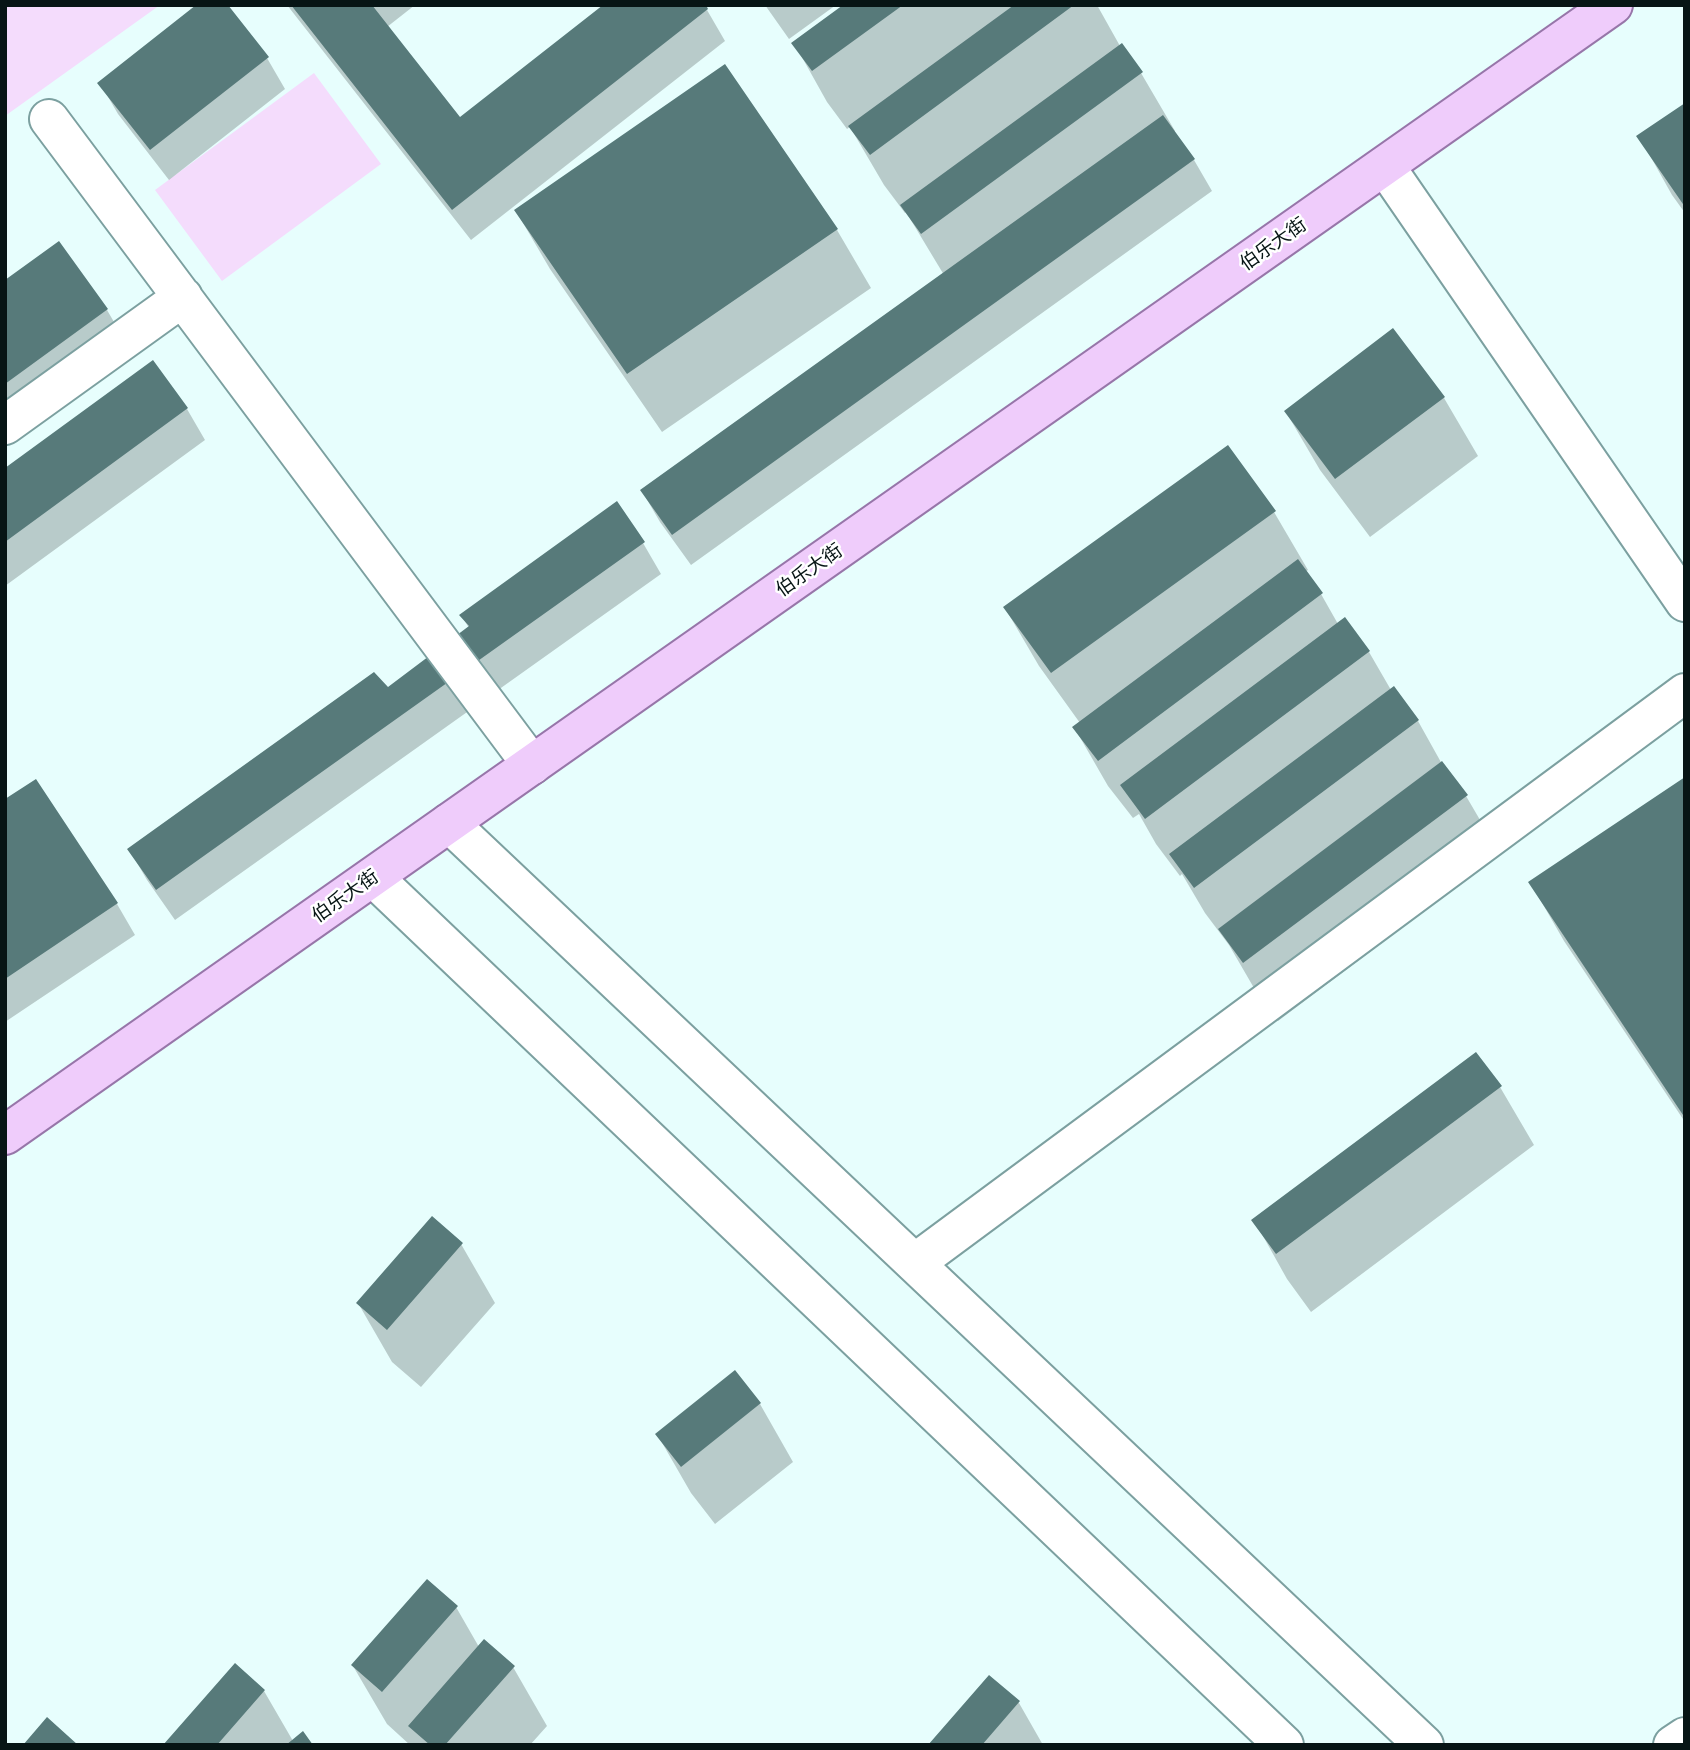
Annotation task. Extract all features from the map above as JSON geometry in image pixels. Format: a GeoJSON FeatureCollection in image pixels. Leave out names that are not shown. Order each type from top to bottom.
{"type":"FeatureCollection","features":[{"type":"Feature","properties":{"kind":"main road","name":"伯乐大街"},"geometry":{"type":"LineString","coordinates":[[8,1127],[373,877],[1613,5]]}},
{"type":"Feature","properties":{"kind":"street"},"geometry":{"type":"LineString","coordinates":[[49,119],[532,765]]}},
{"type":"Feature","properties":{"kind":"street"},"geometry":{"type":"LineString","coordinates":[[1385,166],[1685,602]]}},
{"type":"Feature","properties":{"kind":"street"},"geometry":{"type":"LineString","coordinates":[[5,425],[183,297]]}},
{"type":"Feature","properties":{"kind":"street"},"geometry":{"type":"LineString","coordinates":[[915,1263],[1685,693]]}},
{"type":"Feature","properties":{"kind":"street"},"geometry":{"type":"LineString","coordinates":[[449,822],[1424,1745]]}},
{"type":"Feature","properties":{"kind":"street"},"geometry":{"type":"LineString","coordinates":[[373,877],[1284,1745]]}},
{"type":"Feature","properties":{"kind":"street"},"geometry":{"type":"LineString","coordinates":[[1673,1745],[1685,1737]]}},
{"type":"Feature","properties":{"kind":"shaded area"},"geometry":{"type":"Polygon","coordinates":[[[5,5],[160,5],[5,116],[5,5]]]}},
{"type":"Feature","properties":{"kind":"shaded area"},"geometry":{"type":"Polygon","coordinates":[[[314,73],[381,164],[222,281],[155,190],[314,73]]]}},
{"type":"Feature","properties":{"kind":"building"},"geometry":{"type":"Polygon","coordinates":[[[196,5],[228,5],[269,57],[150,150],[97,83],[196,5]]]}},
{"type":"Feature","properties":{"kind":"building"},"geometry":{"type":"Polygon","coordinates":[[[291,5],[372,5],[460,117],[603,5],[706,5],[708,9],[452,210],[291,5]]]}},
{"type":"Feature","properties":{"kind":"building"},"geometry":{"type":"Polygon","coordinates":[[[843,5],[903,5],[812,71],[791,43],[843,5]]]}},
{"type":"Feature","properties":{"kind":"building"},"geometry":{"type":"Polygon","coordinates":[[[1014,5],[1074,5],[870,155],[848,126],[1014,5]]]}},
{"type":"Feature","properties":{"kind":"building"},"geometry":{"type":"Polygon","coordinates":[[[1122,43],[1143,72],[921,234],[900,205],[1122,43]]]}},
{"type":"Feature","properties":{"kind":"building"},"geometry":{"type":"Polygon","coordinates":[[[725,64],[838,229],[627,374],[514,210],[725,64]]]}},
{"type":"Feature","properties":{"kind":"building"},"geometry":{"type":"Polygon","coordinates":[[[1685,103],[1685,207],[1636,136],[1685,103]]]}},
{"type":"Feature","properties":{"kind":"building"},"geometry":{"type":"Polygon","coordinates":[[[1163,115],[1195,159],[672,535],[640,490],[1163,115]]]}},
{"type":"Feature","properties":{"kind":"building"},"geometry":{"type":"Polygon","coordinates":[[[59,241],[108,309],[5,384],[5,280],[59,241]]]}},
{"type":"Feature","properties":{"kind":"building"},"geometry":{"type":"Polygon","coordinates":[[[1393,328],[1445,397],[1335,479],[1284,411],[1393,328]]]}},
{"type":"Feature","properties":{"kind":"building"},"geometry":{"type":"Polygon","coordinates":[[[153,360],[188,408],[5,542],[5,468],[153,360]]]}},
{"type":"Feature","properties":{"kind":"building"},"geometry":{"type":"Polygon","coordinates":[[[1228,445],[1276,511],[1051,673],[1003,607],[1228,445]]]}},
{"type":"Feature","properties":{"kind":"building"},"geometry":{"type":"Polygon","coordinates":[[[617,501],[645,542],[156,890],[127,849],[374,672],[388,687],[469,626],[459,615],[617,501]]]}},
{"type":"Feature","properties":{"kind":"building"},"geometry":{"type":"Polygon","coordinates":[[[1298,559],[1323,593],[1098,761],[1072,727],[1298,559]]]}},
{"type":"Feature","properties":{"kind":"building"},"geometry":{"type":"Polygon","coordinates":[[[1345,617],[1370,651],[1145,819],[1120,785],[1345,617]]]}},
{"type":"Feature","properties":{"kind":"building"},"geometry":{"type":"Polygon","coordinates":[[[1394,686],[1419,720],[1194,888],[1169,854],[1394,686]]]}},
{"type":"Feature","properties":{"kind":"building"},"geometry":{"type":"Polygon","coordinates":[[[1442,761],[1468,795],[1243,963],[1218,929],[1442,761]]]}},
{"type":"Feature","properties":{"kind":"building"},"geometry":{"type":"Polygon","coordinates":[[[1685,777],[1685,1118],[1528,882],[1685,777]]]}},
{"type":"Feature","properties":{"kind":"building"},"geometry":{"type":"Polygon","coordinates":[[[36,779],[118,903],[5,979],[5,799],[36,779]]]}},
{"type":"Feature","properties":{"kind":"building"},"geometry":{"type":"Polygon","coordinates":[[[1476,1052],[1502,1086],[1276,1254],[1251,1220],[1476,1052]]]}},
{"type":"Feature","properties":{"kind":"building"},"geometry":{"type":"Polygon","coordinates":[[[432,1216],[463,1243],[387,1330],[356,1303],[432,1216]]]}},
{"type":"Feature","properties":{"kind":"building"},"geometry":{"type":"Polygon","coordinates":[[[735,1370],[761,1403],[681,1467],[655,1434],[735,1370]]]}},
{"type":"Feature","properties":{"kind":"building"},"geometry":{"type":"Polygon","coordinates":[[[427,1579],[458,1606],[382,1692],[351,1665],[427,1579]]]}},
{"type":"Feature","properties":{"kind":"building"},"geometry":{"type":"Polygon","coordinates":[[[484,1639],[515,1666],[445,1745],[430,1745],[408,1726],[484,1639]]]}},
{"type":"Feature","properties":{"kind":"building"},"geometry":{"type":"Polygon","coordinates":[[[235,1663],[265,1690],[217,1745],[163,1745],[235,1663]]]}},
{"type":"Feature","properties":{"kind":"building"},"geometry":{"type":"Polygon","coordinates":[[[989,1675],[1020,1701],[982,1745],[928,1745],[989,1675]]]}},
{"type":"Feature","properties":{"kind":"building"},"geometry":{"type":"Polygon","coordinates":[[[47,1717],[78,1745],[23,1745],[47,1717]]]}},
{"type":"Feature","properties":{"kind":"building"},"geometry":{"type":"Polygon","coordinates":[[[303,1731],[313,1745],[286,1745],[303,1731]]]}}]}
